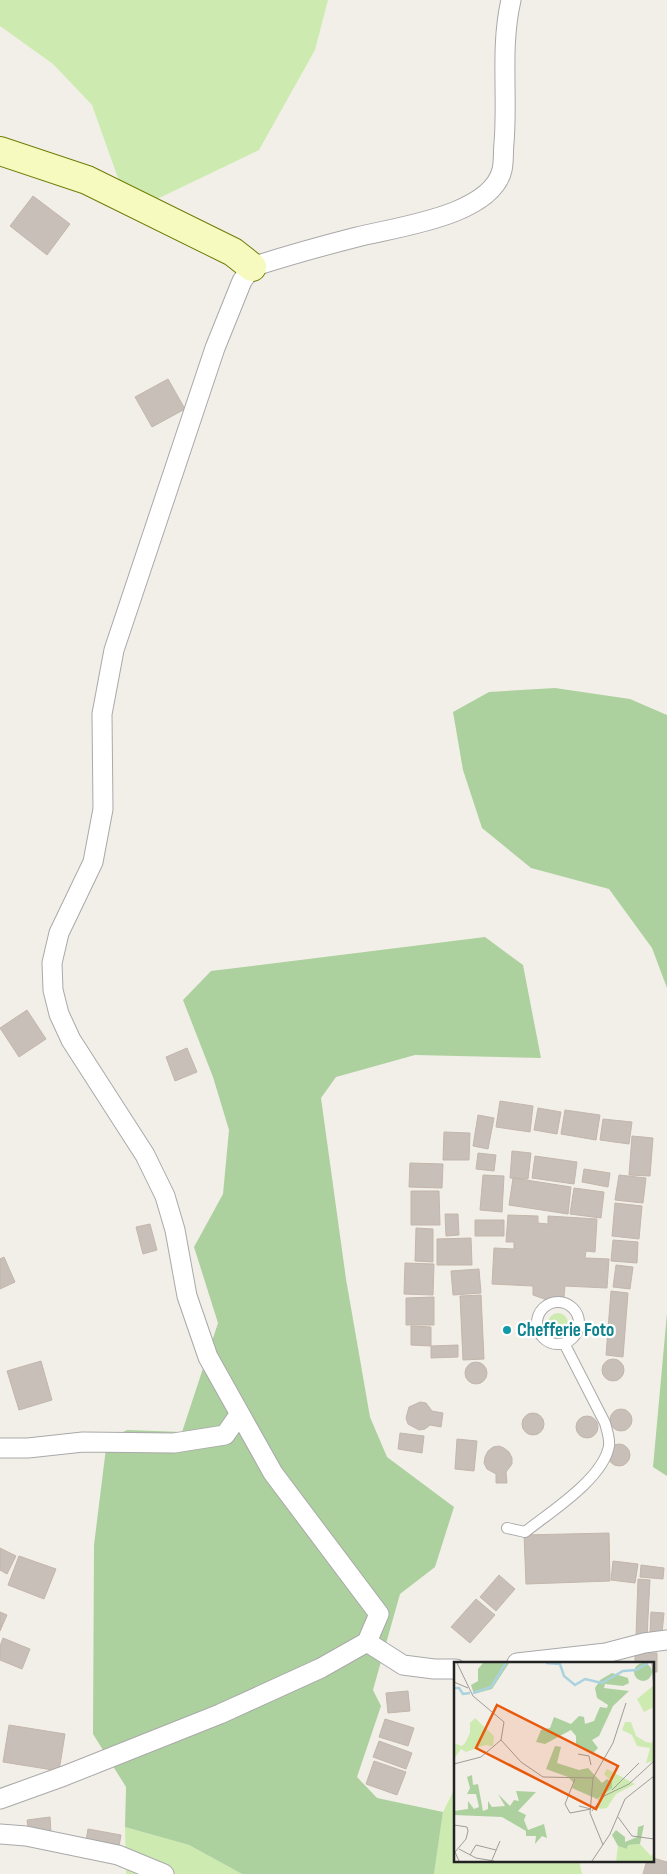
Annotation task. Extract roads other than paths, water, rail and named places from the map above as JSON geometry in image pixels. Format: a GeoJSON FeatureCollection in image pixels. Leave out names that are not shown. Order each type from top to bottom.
{"type":"FeatureCollection","features":[{"type":"Feature","properties":{"kind":"street"},"geometry":{"type":"LineString","coordinates":[[0,1800],[220,1714],[321,1668],[367,1642],[379,1614],[273,1473],[208,1357],[187,1296],[175,1230],[165,1196],[145,1155],[71,1040],[59,1014],[53,990],[52,963],[59,933],[93,862],[103,809],[102,714],[114,650],[215,348],[242,282],[252,267],[358,237],[447,216],[490,191],[502,171],[505,129],[506,50],[511,0]]}},
{"type":"Feature","properties":{"kind":"street"},"geometry":{"type":"LineString","coordinates":[[0,151],[86,180],[233,252],[252,267]]}},
{"type":"Feature","properties":{"kind":"street"},"geometry":{"type":"LineString","coordinates":[[0,1448],[28,1448],[83,1442],[174,1443],[224,1435],[239,1415]]}},
{"type":"Feature","properties":{"kind":"street"},"geometry":{"type":"LineString","coordinates":[[526,1662],[606,1653],[644,1643],[667,1640]]}},
{"type":"Feature","properties":{"kind":"street"},"geometry":{"type":"LineString","coordinates":[[367,1642],[403,1665],[434,1669],[454,1669]]}},
{"type":"Feature","properties":{"kind":"street"},"geometry":{"type":"LineString","coordinates":[[0,1834],[26,1836],[118,1855],[164,1874]]}},
{"type":"Feature","properties":{"kind":"lane"},"geometry":{"type":"LineString","coordinates":[[556,1302],[565,1302],[578,1314],[578,1331],[573,1338],[564,1343],[549,1342],[542,1337],[538,1330],[539,1314],[543,1308],[556,1302]]}},
{"type":"Feature","properties":{"kind":"lane"},"geometry":{"type":"LineString","coordinates":[[507,1528],[524,1532],[581,1488],[599,1468],[609,1446],[604,1423],[564,1343]]}},
{"type":"Feature","properties":{"kind":"place","name":"Chefferie Foto"},"geometry":{"type":"Point","coordinates":[507,1330]}}]}
